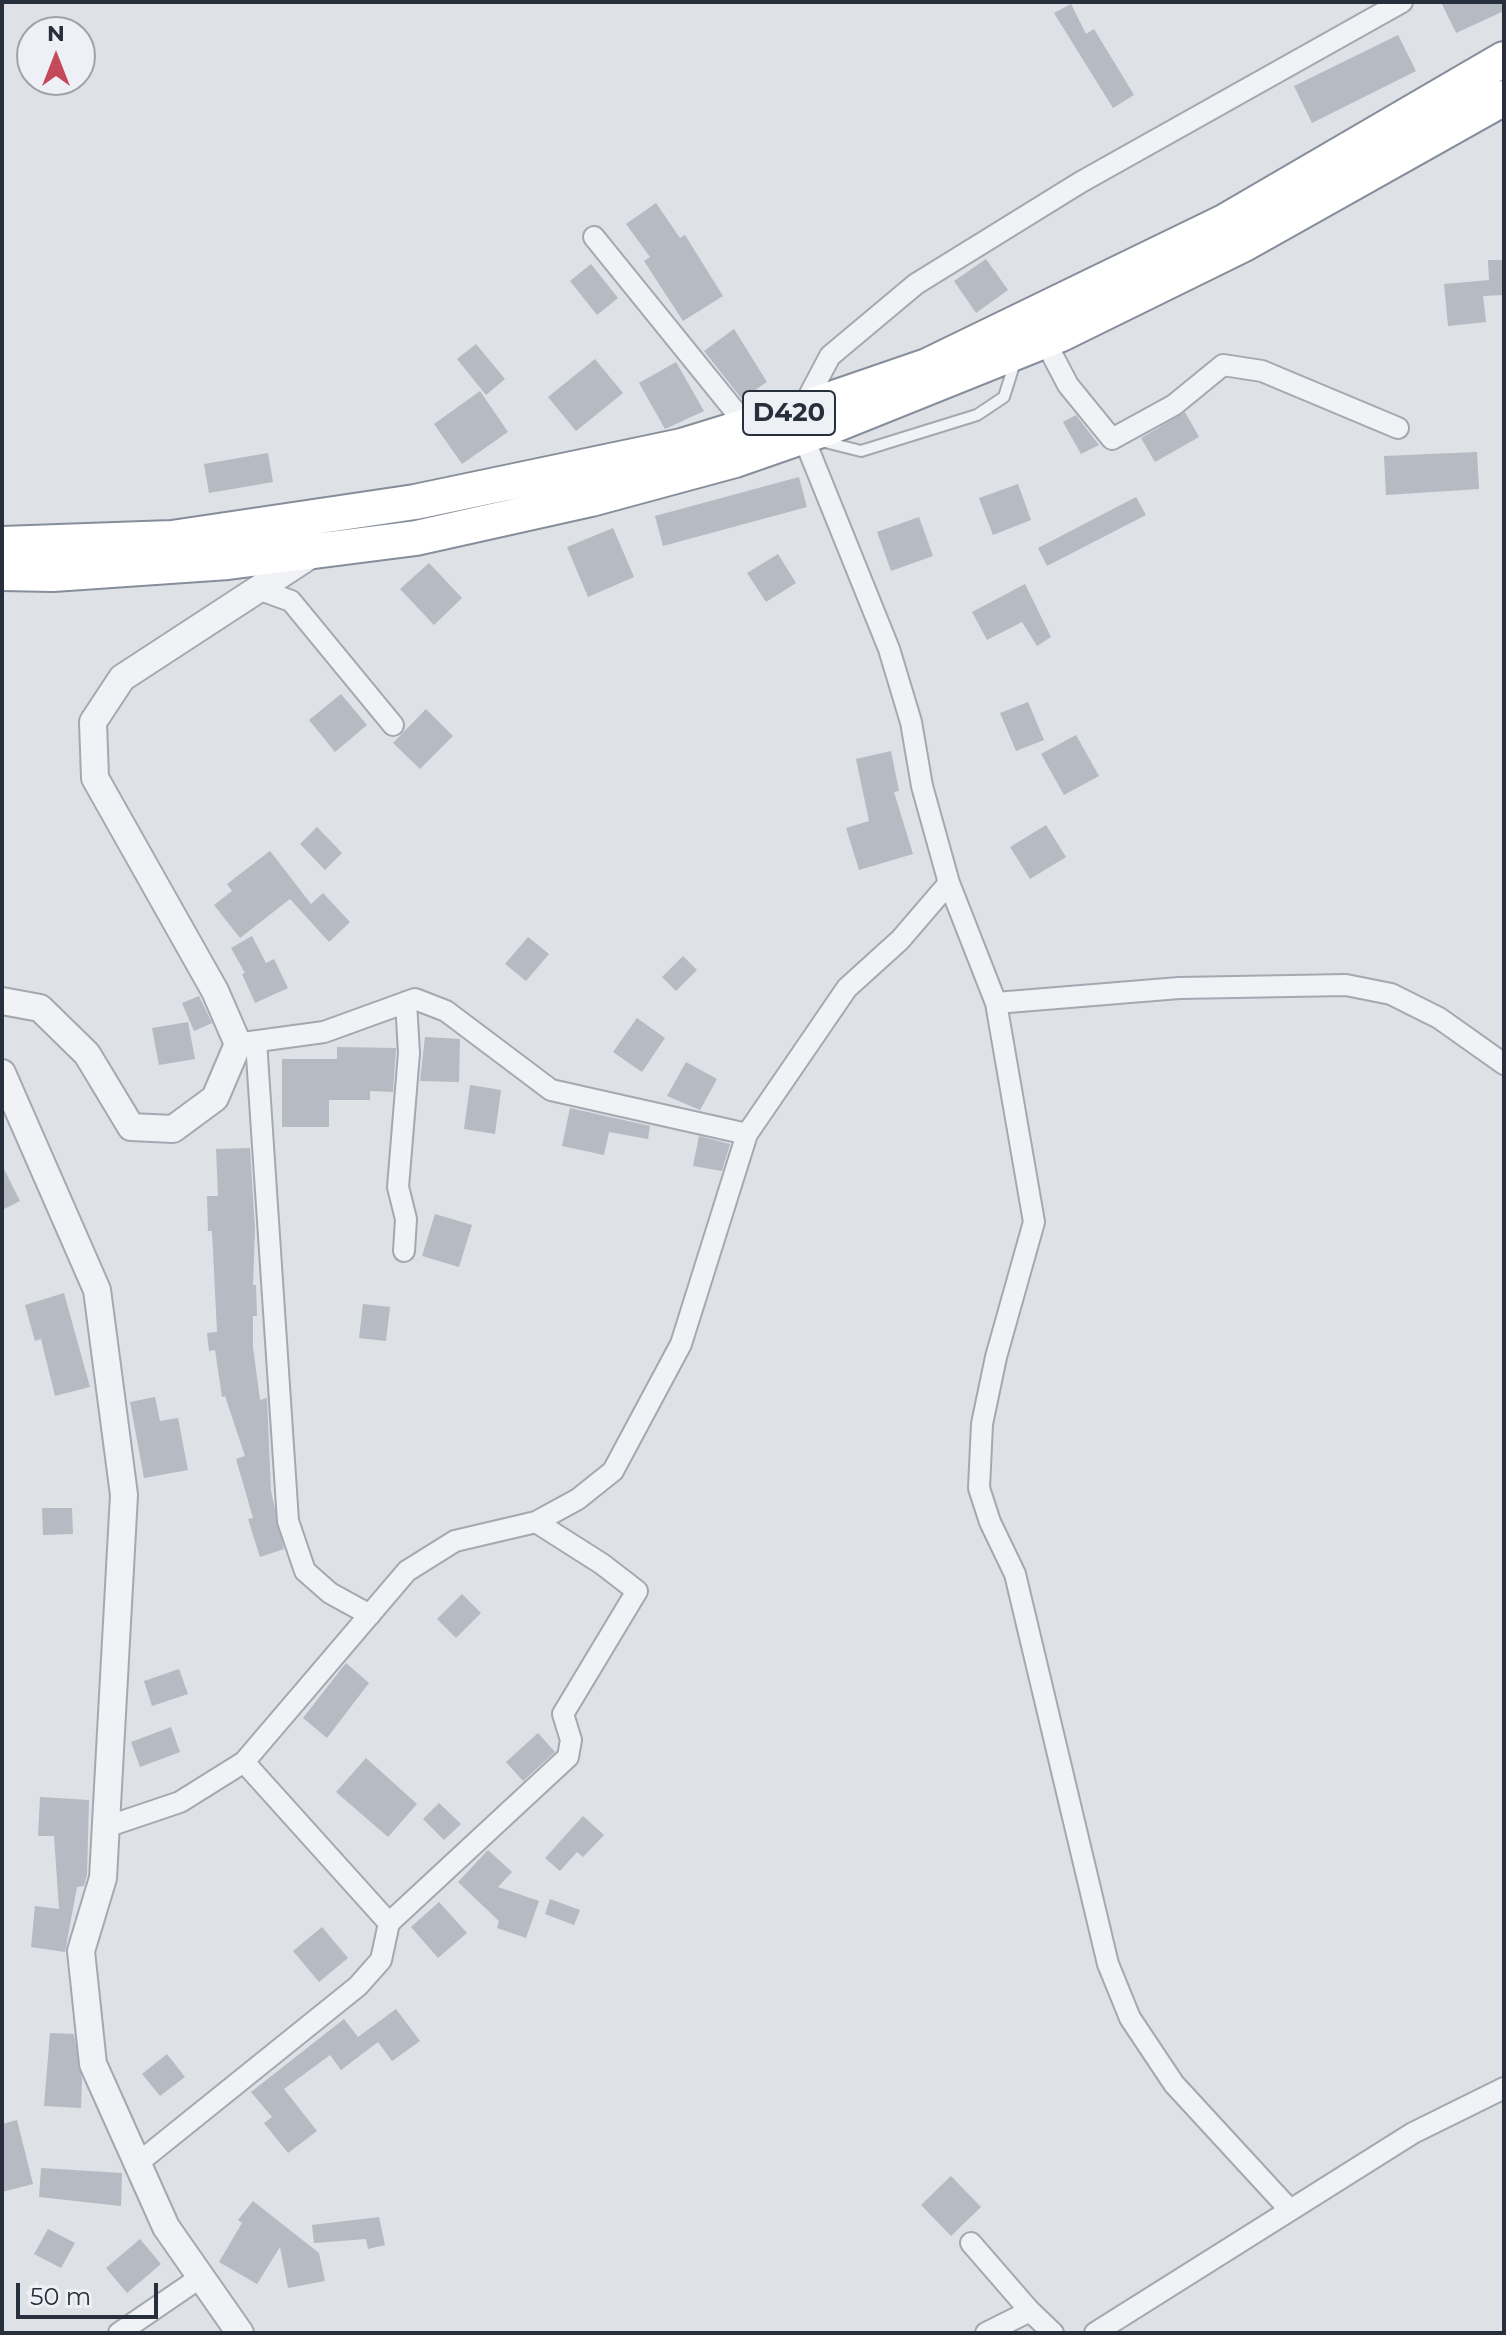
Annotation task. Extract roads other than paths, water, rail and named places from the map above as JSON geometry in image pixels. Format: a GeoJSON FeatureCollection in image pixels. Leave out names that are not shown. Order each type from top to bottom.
{"type":"FeatureCollection","features":[{"type":"Feature","properties":{"kind":"highway","name":"D420"},"geometry":{"type":"LineString","coordinates":[[2,573],[53,574],[228,562],[416,538],[591,499],[735,460],[803,422],[927,366],[1226,221],[1504,59]]}},
{"type":"Feature","properties":{"kind":"highway","name":"D420"},"geometry":{"type":"LineString","coordinates":[[2,544],[172,538],[415,502],[682,446],[747,426],[803,422],[1032,346],[1244,244],[1504,98]]}},
{"type":"Feature","properties":{"kind":"street"},"geometry":{"type":"LineString","coordinates":[[1290,2210],[1174,2084],[1130,2018],[1108,1964],[1015,1574],[979,1488],[982,1424],[1034,1222],[996,1003],[949,883],[922,786],[911,722],[889,649],[803,422],[830,356],[916,284],[1081,182],[1402,2]]}},
{"type":"Feature","properties":{"kind":"street"},"geometry":{"type":"LineString","coordinates":[[594,237],[747,426]]}},
{"type":"Feature","properties":{"kind":"street"},"geometry":{"type":"LineString","coordinates":[[1032,346],[1112,439],[1174,405],[1223,365],[1262,371],[1398,428]]}},
{"type":"Feature","properties":{"kind":"street"},"geometry":{"type":"LineString","coordinates":[[316,551],[122,678],[93,722],[95,778],[247,1042],[288,1521],[305,1571],[330,1593],[370,1615]]}},
{"type":"Feature","properties":{"kind":"street"},"geometry":{"type":"LineString","coordinates":[[258,589],[291,601],[393,725]]}},
{"type":"Feature","properties":{"kind":"street"},"geometry":{"type":"LineString","coordinates":[[106,1827],[180,1802],[244,1762],[407,1571],[455,1541],[536,1522],[578,1499],[613,1471],[681,1344],[747,1134],[847,988],[900,940],[949,883]]}},
{"type":"Feature","properties":{"kind":"street"},"geometry":{"type":"LineString","coordinates":[[996,1003],[1179,988],[1346,985],[1391,994],[1439,1018],[1504,1064]]}},
{"type":"Feature","properties":{"kind":"street"},"geometry":{"type":"LineString","coordinates":[[247,1042],[324,1032],[415,999],[446,1011],[551,1090],[747,1134]]}},
{"type":"Feature","properties":{"kind":"street"},"geometry":{"type":"LineString","coordinates":[[2,1001],[40,1008],[87,1054],[131,1127],[173,1129],[215,1098],[247,1042]]}},
{"type":"Feature","properties":{"kind":"street"},"geometry":{"type":"LineString","coordinates":[[404,1251],[406,1219],[398,1187],[409,1053],[406,1002]]}},
{"type":"Feature","properties":{"kind":"street"},"geometry":{"type":"LineString","coordinates":[[2,1073],[97,1290],[124,1495],[103,1878],[81,1951],[93,2064],[166,2227],[240,2333]]}},
{"type":"Feature","properties":{"kind":"street"},"geometry":{"type":"LineString","coordinates":[[138,2163],[358,1986],[381,1960],[389,1923],[568,1757],[571,1740],[563,1714],[637,1591],[602,1564],[536,1522]]}},
{"type":"Feature","properties":{"kind":"street"},"geometry":{"type":"LineString","coordinates":[[244,1762],[389,1923]]}},
{"type":"Feature","properties":{"kind":"street"},"geometry":{"type":"LineString","coordinates":[[1095,2333],[1413,2133],[1504,2088]]}},
{"type":"Feature","properties":{"kind":"street"},"geometry":{"type":"LineString","coordinates":[[971,2243],[1053,2333]]}},
{"type":"Feature","properties":{"kind":"street"},"geometry":{"type":"LineString","coordinates":[[119,2333],[201,2277]]}},
{"type":"Feature","properties":{"kind":"street"},"geometry":{"type":"LineString","coordinates":[[986,2333],[1030,2311]]}}]}
